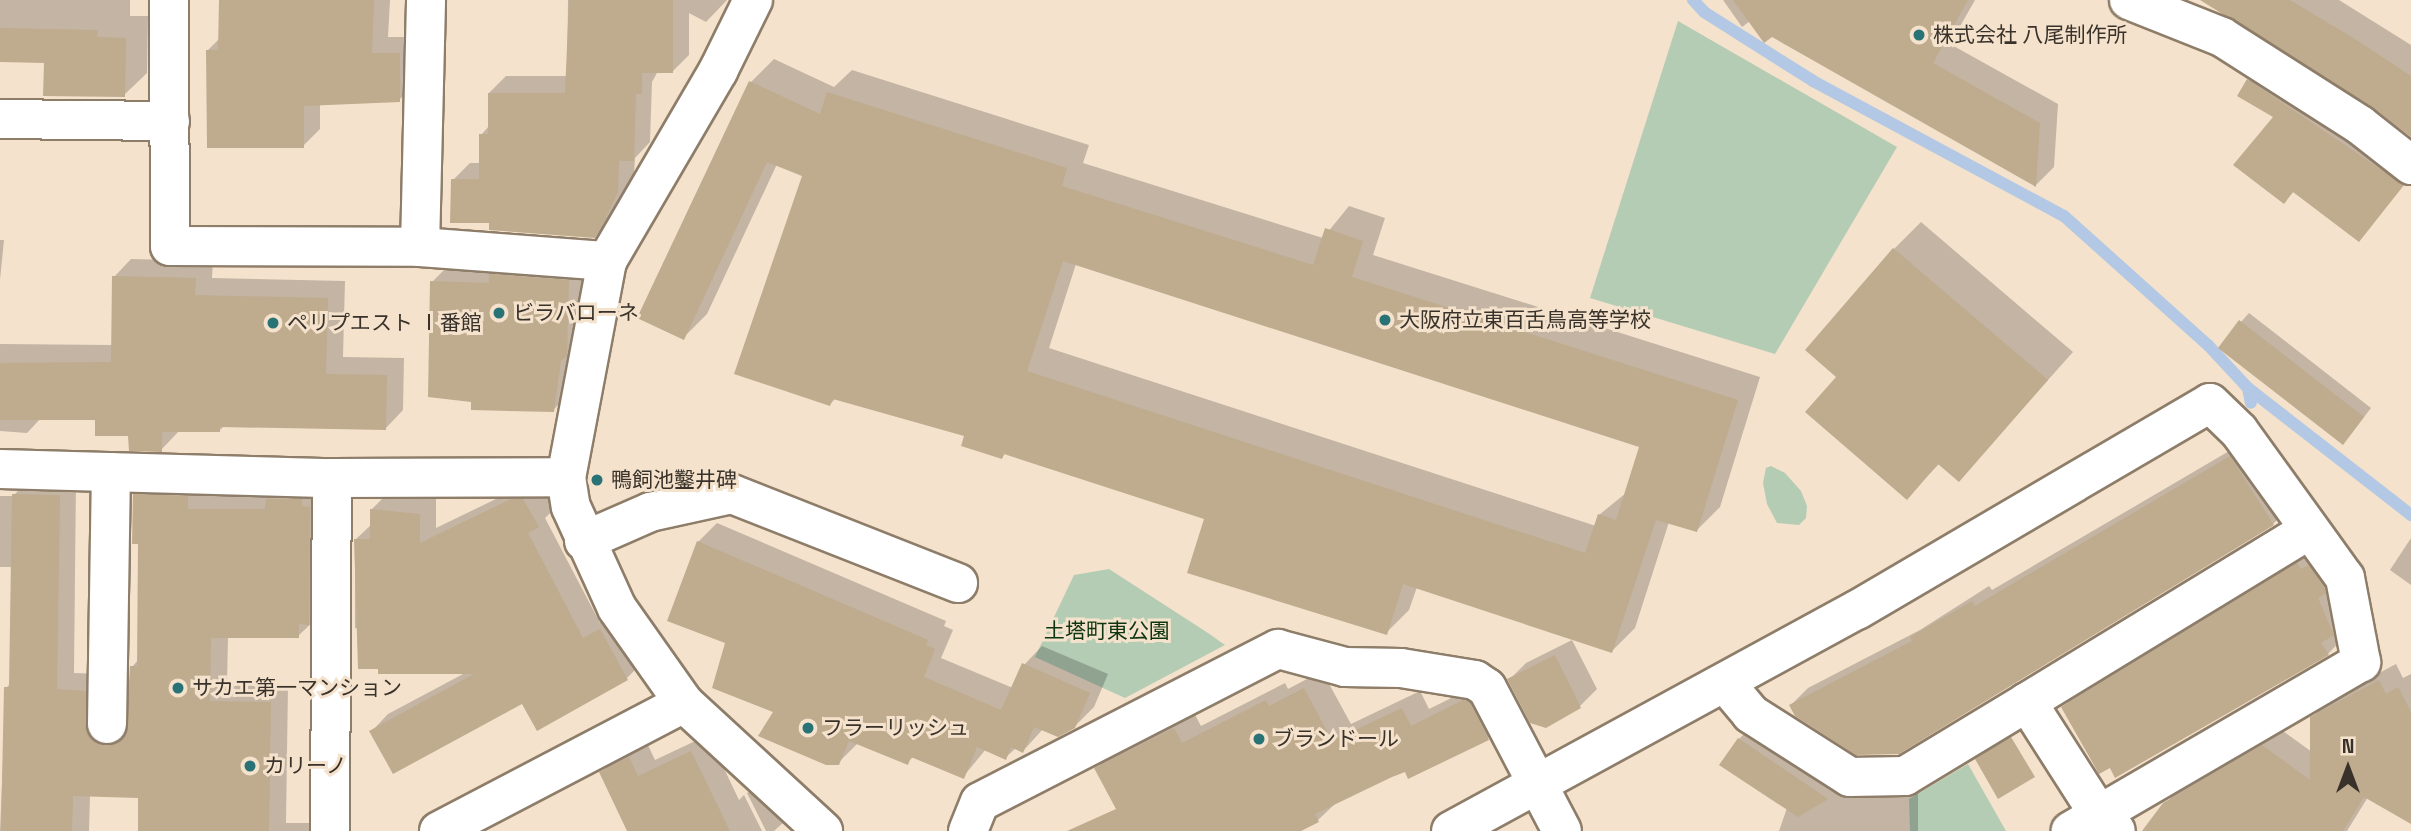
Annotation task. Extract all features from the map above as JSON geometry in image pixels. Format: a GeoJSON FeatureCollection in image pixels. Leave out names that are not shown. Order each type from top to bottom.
{"type":"FeatureCollection","features":[{"type":"Feature","properties":{"kind":"street"},"geometry":{"type":"LineString","coordinates":[[169,0],[170,246],[420,247],[607,261]]}},
{"type":"Feature","properties":{"kind":"street"},"geometry":{"type":"LineString","coordinates":[[420,247],[426,0]]}},
{"type":"Feature","properties":{"kind":"street"},"geometry":{"type":"LineString","coordinates":[[753,0],[718,71],[607,261],[566,477],[571,507],[584,541],[617,608],[684,703],[823,831]]}},
{"type":"Feature","properties":{"kind":"street"},"geometry":{"type":"LineString","coordinates":[[2129,0],[2222,37],[2360,125],[2411,165]]}},
{"type":"Feature","properties":{"kind":"street"},"geometry":{"type":"LineString","coordinates":[[0,119],[170,121]]}},
{"type":"Feature","properties":{"kind":"street"},"geometry":{"type":"LineString","coordinates":[[1451,831],[1726,684],[2210,403],[2239,431],[2345,578],[2361,662],[2095,825],[2028,702]]}},
{"type":"Feature","properties":{"kind":"street"},"geometry":{"type":"LineString","coordinates":[[0,469],[332,478],[566,477]]}},
{"type":"Feature","properties":{"kind":"street"},"geometry":{"type":"LineString","coordinates":[[107,724],[111,472]]}},
{"type":"Feature","properties":{"kind":"street"},"geometry":{"type":"LineString","coordinates":[[330,831],[332,478]]}},
{"type":"Feature","properties":{"kind":"street"},"geometry":{"type":"LineString","coordinates":[[584,541],[650,512],[732,494],[958,583]]}},
{"type":"Feature","properties":{"kind":"street"},"geometry":{"type":"LineString","coordinates":[[1726,684],[1751,714],[1850,778],[1905,776],[2309,530]]}},
{"type":"Feature","properties":{"kind":"street"},"geometry":{"type":"LineString","coordinates":[[968,831],[980,802],[1278,649],[1345,667],[1401,668],[1475,680],[1487,688],[1562,831]]}},
{"type":"Feature","properties":{"kind":"street"},"geometry":{"type":"LineString","coordinates":[[439,831],[684,703]]}},
{"type":"Feature","properties":{"kind":"green space"},"geometry":{"type":"Polygon","coordinates":[[[1678,21],[1897,147],[1775,354],[1590,298],[1678,21]]]}},
{"type":"Feature","properties":{"kind":"green space"},"geometry":{"type":"Polygon","coordinates":[[[1771,466],[1785,473],[1801,491],[1807,506],[1806,518],[1799,525],[1777,523],[1767,504],[1763,483],[1766,468],[1771,466]]]}},
{"type":"Feature","properties":{"kind":"green space","name":"土塔町東公園"},"geometry":{"type":"Polygon","coordinates":[[[1109,569],[1225,645],[1125,698],[1035,657],[1074,575],[1109,569]]]}},
{"type":"Feature","properties":{"kind":"green space"},"geometry":{"type":"Polygon","coordinates":[[[1968,764],[2006,831],[1910,831],[1909,799],[1968,764]]]}},
{"type":"Feature","properties":{"kind":"building"},"geometry":{"type":"Polygon","coordinates":[[[219,0],[374,0],[372,53],[400,53],[400,102],[304,106],[304,148],[207,148],[206,50],[218,50],[219,0]]]}},
{"type":"Feature","properties":{"kind":"building"},"geometry":{"type":"Polygon","coordinates":[[[569,0],[673,0],[673,73],[642,73],[642,94],[636,94],[634,161],[619,161],[618,192],[603,224],[595,238],[489,230],[489,223],[450,223],[451,179],[479,179],[479,134],[488,134],[488,93],[565,93],[569,0]]]}},
{"type":"Feature","properties":{"kind":"building"},"geometry":{"type":"Polygon","coordinates":[[[1733,0],[1968,0],[1933,63],[2040,123],[2036,187],[1772,37],[1764,43],[1733,0]]]}},
{"type":"Feature","properties":{"kind":"building"},"geometry":{"type":"Polygon","coordinates":[[[2200,0],[2290,0],[2355,39],[2411,76],[2411,137],[2372,107],[2200,0]]]}},
{"type":"Feature","properties":{"kind":"building"},"geometry":{"type":"Polygon","coordinates":[[[0,28],[98,30],[97,37],[126,38],[125,97],[43,96],[44,63],[0,62],[0,28]]]}},
{"type":"Feature","properties":{"kind":"building"},"geometry":{"type":"Polygon","coordinates":[[[2247,79],[2404,185],[2359,242],[2293,192],[2284,204],[2233,165],[2273,117],[2237,96],[2247,79]]]}},
{"type":"Feature","properties":{"kind":"building"},"geometry":{"type":"Polygon","coordinates":[[[749,81],[820,114],[827,92],[1067,168],[1062,186],[1313,265],[1325,228],[1363,241],[1352,277],[1738,400],[1697,532],[1656,520],[1612,653],[1403,584],[1387,635],[1187,573],[1204,519],[1004,454],[1002,459],[961,446],[964,436],[833,399],[830,406],[734,374],[802,176],[767,162],[684,340],[637,318],[749,81]],[[1063,261],[1027,371],[1585,553],[1598,514],[1616,520],[1639,447],[1063,261]]]}},
{"type":"Feature","properties":{"kind":"building"},"geometry":{"type":"Polygon","coordinates":[[[1893,248],[2048,380],[1959,482],[1938,464],[1907,500],[1805,412],[1836,377],[1805,350],[1893,248]]]}},
{"type":"Feature","properties":{"kind":"building"},"geometry":{"type":"Polygon","coordinates":[[[489,274],[569,280],[567,356],[561,361],[554,412],[471,410],[471,402],[428,397],[430,281],[489,283],[489,274]]]}},
{"type":"Feature","properties":{"kind":"building"},"geometry":{"type":"Polygon","coordinates":[[[112,276],[196,278],[195,295],[328,298],[326,374],[387,375],[386,430],[220,427],[220,432],[162,432],[162,452],[129,451],[128,436],[95,436],[95,420],[0,420],[0,363],[111,362],[112,276]]]}},
{"type":"Feature","properties":{"kind":"building"},"geometry":{"type":"Polygon","coordinates":[[[2239,320],[2364,417],[2343,445],[2218,348],[2239,320]]]}},
{"type":"Feature","properties":{"kind":"building"},"geometry":{"type":"Polygon","coordinates":[[[2230,456],[2274,525],[1899,754],[1856,755],[1795,716],[1789,705],[1912,641],[1910,637],[1972,601],[1975,606],[2230,456]]]}},
{"type":"Feature","properties":{"kind":"building"},"geometry":{"type":"Polygon","coordinates":[[[12,494],[60,495],[57,689],[86,691],[88,734],[106,746],[126,735],[130,666],[137,666],[138,544],[132,544],[133,494],[188,496],[188,509],[265,509],[266,499],[302,499],[302,506],[310,507],[309,625],[299,624],[299,638],[211,638],[210,701],[271,702],[269,831],[138,831],[138,798],[73,796],[72,831],[1,831],[4,687],[9,687],[12,494]]]}},
{"type":"Feature","properties":{"kind":"building"},"geometry":{"type":"Polygon","coordinates":[[[511,499],[523,499],[539,527],[528,533],[583,638],[600,629],[628,680],[537,731],[522,704],[393,774],[369,731],[474,674],[378,674],[378,669],[358,669],[354,539],[370,539],[370,509],[420,514],[420,543],[511,499]]]}},
{"type":"Feature","properties":{"kind":"building"},"geometry":{"type":"Polygon","coordinates":[[[697,541],[928,640],[926,645],[935,649],[924,677],[1001,710],[1022,663],[1090,693],[1075,728],[1058,737],[1034,727],[1023,753],[1011,747],[1006,760],[977,747],[964,779],[911,757],[908,765],[849,741],[839,765],[826,765],[758,736],[773,712],[712,688],[725,643],[667,621],[697,541]]]}},
{"type":"Feature","properties":{"kind":"building"},"geometry":{"type":"Polygon","coordinates":[[[2297,563],[2301,569],[2309,565],[2324,587],[2326,593],[2318,598],[2334,635],[2321,643],[2329,655],[2115,778],[2110,768],[2099,774],[2061,707],[2297,563]]]}},
{"type":"Feature","properties":{"kind":"building"},"geometry":{"type":"Polygon","coordinates":[[[1555,655],[1581,708],[1546,728],[1530,723],[1507,679],[1555,655]]]}},
{"type":"Feature","properties":{"kind":"building"},"geometry":{"type":"Polygon","coordinates":[[[2379,680],[2386,694],[2398,687],[2411,712],[2411,824],[2364,797],[2343,831],[2142,831],[2163,803],[2262,745],[2310,780],[2310,717],[2379,680]]]}},
{"type":"Feature","properties":{"kind":"building"},"geometry":{"type":"Polygon","coordinates":[[[1304,688],[1332,741],[1402,708],[1411,726],[1463,700],[1470,703],[1489,740],[1408,779],[1405,772],[1315,814],[1319,822],[1301,831],[1067,831],[1116,809],[1094,768],[1174,728],[1182,743],[1266,700],[1269,706],[1304,688]]]}},
{"type":"Feature","properties":{"kind":"building"},"geometry":{"type":"Polygon","coordinates":[[[2011,737],[2035,777],[1998,799],[1975,759],[2011,737]]]}},
{"type":"Feature","properties":{"kind":"building"},"geometry":{"type":"Polygon","coordinates":[[[1738,738],[1828,799],[1798,817],[1719,765],[1738,738]]]}},
{"type":"Feature","properties":{"kind":"building"},"geometry":{"type":"Polygon","coordinates":[[[691,751],[730,831],[627,831],[599,772],[629,757],[638,776],[691,751]]]}},
{"type":"Feature","properties":{"kind":"waterway"},"geometry":{"type":"LineString","coordinates":[[1693,0],[1704,12],[1813,81],[2064,216],[2208,345],[2248,388],[2251,403]]}},
{"type":"Feature","properties":{"kind":"waterway"},"geometry":{"type":"LineString","coordinates":[[2248,388],[2411,515]]}},
{"type":"Feature","properties":{"kind":"place","name":"株式会社 八尾制作所"},"geometry":{"type":"Point","coordinates":[1919,35]}},
{"type":"Feature","properties":{"kind":"place","name":"ビラバローネ"},"geometry":{"type":"Point","coordinates":[499,313]}},
{"type":"Feature","properties":{"kind":"place","name":"大阪府立東百舌鳥高等学校"},"geometry":{"type":"Point","coordinates":[1385,320]}},
{"type":"Feature","properties":{"kind":"place","name":"ペリプエスト Ⅰ番館"},"geometry":{"type":"Point","coordinates":[273,323]}},
{"type":"Feature","properties":{"kind":"place","name":"鴨飼池鑿井碑"},"geometry":{"type":"Point","coordinates":[597,480]}},
{"type":"Feature","properties":{"kind":"place","name":"サカエ第一マンション"},"geometry":{"type":"Point","coordinates":[178,688]}},
{"type":"Feature","properties":{"kind":"place","name":"フラーリッシュ"},"geometry":{"type":"Point","coordinates":[808,728]}},
{"type":"Feature","properties":{"kind":"place","name":"ブランドール"},"geometry":{"type":"Point","coordinates":[1259,739]}},
{"type":"Feature","properties":{"kind":"place","name":"カリーノ"},"geometry":{"type":"Point","coordinates":[250,766]}}]}
